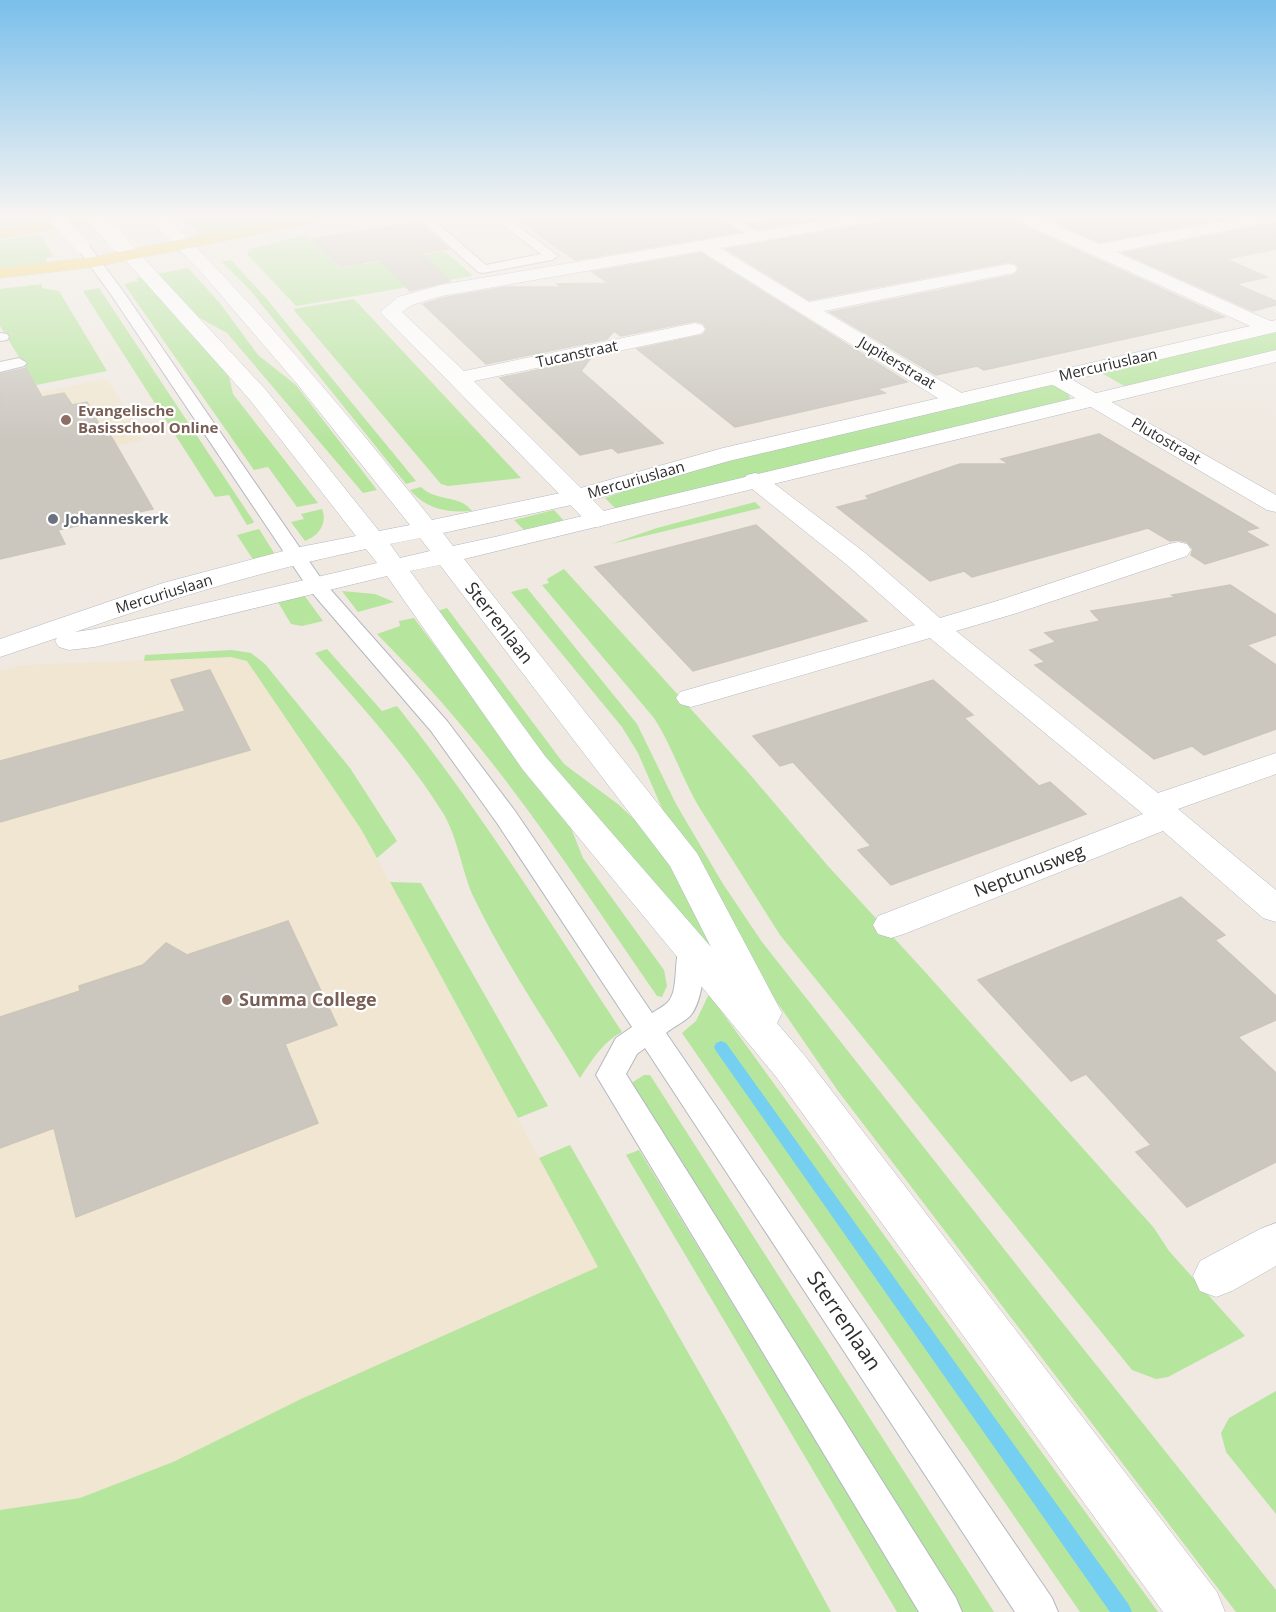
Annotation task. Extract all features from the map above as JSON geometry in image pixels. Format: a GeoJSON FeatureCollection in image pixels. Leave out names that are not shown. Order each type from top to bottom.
{"type":"FeatureCollection","features":[{"type":"Feature","properties":{"kind":"street","name":"Sterrenlaan"},"geometry":{"type":"LineString","coordinates":[[165,291],[258,395],[373,540],[534,763],[791,1067],[1197,1612]]}},
{"type":"Feature","properties":{"kind":"street","name":"Sterrenlaan"},"geometry":{"type":"LineString","coordinates":[[228,291],[306,380],[447,556],[685,861],[791,1067]]}},
{"type":"Feature","properties":{"kind":"street"},"geometry":{"type":"LineString","coordinates":[[439,291],[405,301],[390,312],[459,378],[598,519]]}},
{"type":"Feature","properties":{"kind":"street","name":"Jupiterstraat"},"geometry":{"type":"LineString","coordinates":[[779,291],[957,400]]}},
{"type":"Feature","properties":{"kind":"street"},"geometry":{"type":"LineString","coordinates":[[807,308],[893,291]]}},
{"type":"Feature","properties":{"kind":"street"},"geometry":{"type":"LineString","coordinates":[[1192,291],[1272,326]]}},
{"type":"Feature","properties":{"kind":"street","name":"Mercuriuslaan"},"geometry":{"type":"LineString","coordinates":[[0,650],[173,589],[296,556],[576,497],[723,455],[1272,326]]}},
{"type":"Feature","properties":{"kind":"street","name":"Tucanstraat"},"geometry":{"type":"LineString","coordinates":[[459,378],[695,329]]}},
{"type":"Feature","properties":{"kind":"street","name":"Mercuriuslaan"},"geometry":{"type":"LineString","coordinates":[[0,650],[95,638],[315,584],[447,556],[1276,356]]}},
{"type":"Feature","properties":{"kind":"street","name":"Plutostraat"},"geometry":{"type":"LineString","coordinates":[[1055,378],[1276,504]]}},
{"type":"Feature","properties":{"kind":"street"},"geometry":{"type":"LineString","coordinates":[[755,480],[855,558],[934,627],[1276,909]]}},
{"type":"Feature","properties":{"kind":"street"},"geometry":{"type":"LineString","coordinates":[[691,698],[1007,606],[1178,550]]}},
{"type":"Feature","properties":{"kind":"street","name":"Neptunusweg"},"geometry":{"type":"LineString","coordinates":[[891,925],[1276,763]]}},
{"type":"Feature","properties":{"kind":"street"},"geometry":{"type":"LineString","coordinates":[[1216,1276],[1276,1243]]}},
{"type":"Feature","properties":{"kind":"lane","name":"Sterrenlaan"},"geometry":{"type":"LineString","coordinates":[[114,291],[315,584],[439,726],[506,817],[1038,1612]]}},
{"type":"Feature","properties":{"kind":"lane"},"geometry":{"type":"LineString","coordinates":[[0,367],[19,363]]}},
{"type":"Feature","properties":{"kind":"lane"},"geometry":{"type":"LineString","coordinates":[[692,948],[687,992],[680,1008],[626,1046],[611,1075],[942,1612]]}},
{"type":"Feature","properties":{"kind":"shaded area","name":"Evangelische Basisschool Online"},"geometry":{"type":"Polygon","coordinates":[[[107,379],[143,440],[0,471],[0,400],[107,379]]]}},
{"type":"Feature","properties":{"kind":"shaded area","name":"Summa College"},"geometry":{"type":"Polygon","coordinates":[[[231,657],[247,661],[361,829],[598,1267],[301,1399],[173,1462],[80,1498],[0,1510],[0,671],[22,665],[231,657]]]}},
{"type":"Feature","properties":{"kind":"green space"},"geometry":{"type":"Polygon","coordinates":[[[0,291],[59,291],[107,371],[36,385],[0,326],[0,291]]]}},
{"type":"Feature","properties":{"kind":"green space"},"geometry":{"type":"Polygon","coordinates":[[[83,291],[101,291],[254,522],[247,525],[229,495],[215,497],[83,291]]]}},
{"type":"Feature","properties":{"kind":"green space"},"geometry":{"type":"Polygon","coordinates":[[[129,291],[154,291],[228,372],[233,394],[318,503],[297,507],[268,467],[254,470],[129,291]]]}},
{"type":"Feature","properties":{"kind":"green space"},"geometry":{"type":"Polygon","coordinates":[[[173,291],[209,291],[258,355],[296,385],[377,490],[363,493],[227,333],[198,317],[173,291]]]}},
{"type":"Feature","properties":{"kind":"green space"},"geometry":{"type":"Polygon","coordinates":[[[251,291],[260,291],[265,297],[416,481],[406,484],[251,291]]]}},
{"type":"Feature","properties":{"kind":"green space"},"geometry":{"type":"Polygon","coordinates":[[[282,291],[383,291],[296,306],[282,291]]]}},
{"type":"Feature","properties":{"kind":"green space"},"geometry":{"type":"Polygon","coordinates":[[[354,299],[521,478],[448,486],[441,484],[293,309],[354,299]]]}},
{"type":"Feature","properties":{"kind":"green space"},"geometry":{"type":"Polygon","coordinates":[[[1276,329],[1276,351],[1126,387],[1098,371],[1276,329]]]}},
{"type":"Feature","properties":{"kind":"green space"},"geometry":{"type":"Polygon","coordinates":[[[1043,385],[1055,386],[1069,394],[1070,399],[617,510],[605,498],[694,466],[1043,385]]]}},
{"type":"Feature","properties":{"kind":"green space"},"geometry":{"type":"Polygon","coordinates":[[[421,487],[433,495],[461,502],[472,511],[454,511],[430,506],[410,490],[421,487]]]}},
{"type":"Feature","properties":{"kind":"green space"},"geometry":{"type":"Polygon","coordinates":[[[755,502],[761,508],[611,544],[657,528],[755,502]]]}},
{"type":"Feature","properties":{"kind":"green space"},"geometry":{"type":"Polygon","coordinates":[[[322,509],[324,520],[321,529],[305,541],[291,522],[304,519],[301,514],[322,509]]]}},
{"type":"Feature","properties":{"kind":"green space"},"geometry":{"type":"Polygon","coordinates":[[[554,510],[566,523],[526,532],[514,520],[554,510]]]}},
{"type":"Feature","properties":{"kind":"green space"},"geometry":{"type":"Polygon","coordinates":[[[259,529],[276,556],[254,561],[237,535],[259,529]]]}},
{"type":"Feature","properties":{"kind":"green space"},"geometry":{"type":"Polygon","coordinates":[[[564,569],[1154,1228],[1169,1251],[1245,1336],[1168,1377],[1156,1379],[1132,1370],[780,935],[699,807],[654,718],[542,585],[549,583],[547,579],[564,569]]]}},
{"type":"Feature","properties":{"kind":"green space"},"geometry":{"type":"Polygon","coordinates":[[[527,588],[637,724],[676,804],[723,884],[762,942],[1276,1590],[1276,1612],[1236,1612],[838,1091],[761,979],[664,813],[638,753],[622,727],[511,592],[527,588]]]}},
{"type":"Feature","properties":{"kind":"green space"},"geometry":{"type":"Polygon","coordinates":[[[342,591],[375,594],[394,602],[358,612],[342,591]]]}},
{"type":"Feature","properties":{"kind":"green space"},"geometry":{"type":"Polygon","coordinates":[[[304,595],[323,621],[302,626],[291,624],[278,602],[304,595]]]}},
{"type":"Feature","properties":{"kind":"green space"},"geometry":{"type":"Polygon","coordinates":[[[447,608],[564,764],[619,805],[653,837],[722,954],[710,958],[554,774],[435,612],[447,608]]]}},
{"type":"Feature","properties":{"kind":"green space"},"geometry":{"type":"Polygon","coordinates":[[[414,618],[571,828],[583,858],[664,970],[667,986],[662,997],[657,996],[562,858],[488,757],[441,702],[377,634],[400,626],[399,621],[414,618]]]}},
{"type":"Feature","properties":{"kind":"green space"},"geometry":{"type":"Polygon","coordinates":[[[327,649],[382,711],[397,706],[513,866],[622,1032],[593,1058],[580,1078],[511,967],[474,898],[453,834],[443,813],[399,751],[315,653],[327,649]]]}},
{"type":"Feature","properties":{"kind":"green space"},"geometry":{"type":"Polygon","coordinates":[[[232,650],[251,653],[265,664],[350,768],[397,841],[377,858],[361,829],[247,661],[231,657],[144,661],[145,655],[232,650]]]}},
{"type":"Feature","properties":{"kind":"green space"},"geometry":{"type":"Polygon","coordinates":[[[390,882],[421,883],[548,1106],[518,1118],[390,882]]]}},
{"type":"Feature","properties":{"kind":"green space"},"geometry":{"type":"Polygon","coordinates":[[[708,996],[711,997],[1158,1612],[1080,1612],[682,1033],[696,1021],[708,996]]]}},
{"type":"Feature","properties":{"kind":"green space"},"geometry":{"type":"Polygon","coordinates":[[[644,1075],[650,1075],[994,1612],[959,1612],[632,1088],[633,1082],[644,1075]]]}},
{"type":"Feature","properties":{"kind":"green space"},"geometry":{"type":"Polygon","coordinates":[[[570,1145],[739,1442],[831,1612],[0,1612],[0,1510],[80,1498],[173,1462],[301,1399],[598,1267],[539,1158],[570,1145]]]}},
{"type":"Feature","properties":{"kind":"green space"},"geometry":{"type":"Polygon","coordinates":[[[639,1150],[920,1612],[897,1612],[626,1155],[639,1150]]]}},
{"type":"Feature","properties":{"kind":"green space"},"geometry":{"type":"Polygon","coordinates":[[[1276,1391],[1276,1514],[1226,1452],[1221,1433],[1229,1418],[1276,1391]]]}},
{"type":"Feature","properties":{"kind":"building"},"geometry":{"type":"Polygon","coordinates":[[[481,291],[762,291],[907,382],[877,389],[885,393],[735,427],[637,349],[703,335],[707,329],[703,323],[695,321],[621,336],[614,331],[607,339],[486,364],[423,304],[481,291]]]}},
{"type":"Feature","properties":{"kind":"building"},"geometry":{"type":"Polygon","coordinates":[[[795,291],[855,291],[809,300],[795,291]]]}},
{"type":"Feature","properties":{"kind":"building"},"geometry":{"type":"Polygon","coordinates":[[[933,291],[1167,291],[1224,317],[984,370],[977,366],[936,375],[830,312],[933,291]]]}},
{"type":"Feature","properties":{"kind":"building"},"geometry":{"type":"Polygon","coordinates":[[[1209,291],[1253,291],[1276,301],[1276,305],[1253,311],[1209,291]]]}},
{"type":"Feature","properties":{"kind":"building"},"geometry":{"type":"Polygon","coordinates":[[[590,359],[581,371],[663,443],[618,453],[612,448],[580,455],[500,378],[590,359]]]}},
{"type":"Feature","properties":{"kind":"building"},"geometry":{"type":"Polygon","coordinates":[[[26,368],[42,397],[64,393],[72,405],[87,402],[106,437],[111,436],[153,509],[58,530],[65,544],[0,559],[0,374],[26,368]]]}},
{"type":"Feature","properties":{"kind":"building"},"geometry":{"type":"Polygon","coordinates":[[[1099,434],[1258,528],[1245,531],[1268,545],[1205,564],[1191,555],[1193,549],[1187,542],[1170,541],[1148,528],[972,577],[964,571],[930,581],[837,507],[869,499],[866,496],[960,464],[1009,464],[1001,459],[1099,434]]]}},
{"type":"Feature","properties":{"kind":"building"},"geometry":{"type":"Polygon","coordinates":[[[756,525],[867,621],[693,671],[595,567],[756,525]]]}},
{"type":"Feature","properties":{"kind":"building"},"geometry":{"type":"Polygon","coordinates":[[[1230,585],[1276,615],[1276,635],[1247,645],[1276,665],[1276,729],[1204,755],[1192,746],[1154,759],[1035,665],[1045,662],[1030,650],[1056,642],[1045,633],[1100,621],[1091,611],[1176,597],[1172,595],[1230,585]]]}},
{"type":"Feature","properties":{"kind":"building"},"geometry":{"type":"Polygon","coordinates":[[[210,670],[250,750],[0,822],[0,761],[185,711],[171,680],[210,670]]]}},
{"type":"Feature","properties":{"kind":"building"},"geometry":{"type":"Polygon","coordinates":[[[933,680],[973,715],[964,718],[1039,786],[1050,782],[1086,814],[891,885],[858,850],[871,846],[793,762],[780,766],[753,736],[933,680]]]}},
{"type":"Feature","properties":{"kind":"building"},"geometry":{"type":"Polygon","coordinates":[[[1181,897],[1225,935],[1215,940],[1276,996],[1276,1020],[1238,1037],[1276,1073],[1276,1162],[1187,1207],[1136,1152],[1151,1145],[1086,1074],[1071,1081],[978,980],[1181,897]]]}},
{"type":"Feature","properties":{"kind":"building"},"geometry":{"type":"Polygon","coordinates":[[[288,921],[337,1025],[285,1044],[318,1123],[76,1217],[54,1128],[0,1148],[0,1017],[80,991],[79,986],[143,965],[166,943],[187,955],[288,921]]]}},
{"type":"Feature","properties":{"kind":"waterway"},"geometry":{"type":"LineString","coordinates":[[721,1047],[1122,1612]]}},
{"type":"Feature","properties":{"kind":"place","name":"Evangelische Basisschool Online"},"geometry":{"type":"Point","coordinates":[66,420]}},
{"type":"Feature","properties":{"kind":"place","name":"Johanneskerk"},"geometry":{"type":"Point","coordinates":[53,519]}},
{"type":"Feature","properties":{"kind":"place","name":"Summa College"},"geometry":{"type":"Point","coordinates":[227,1000]}}]}
